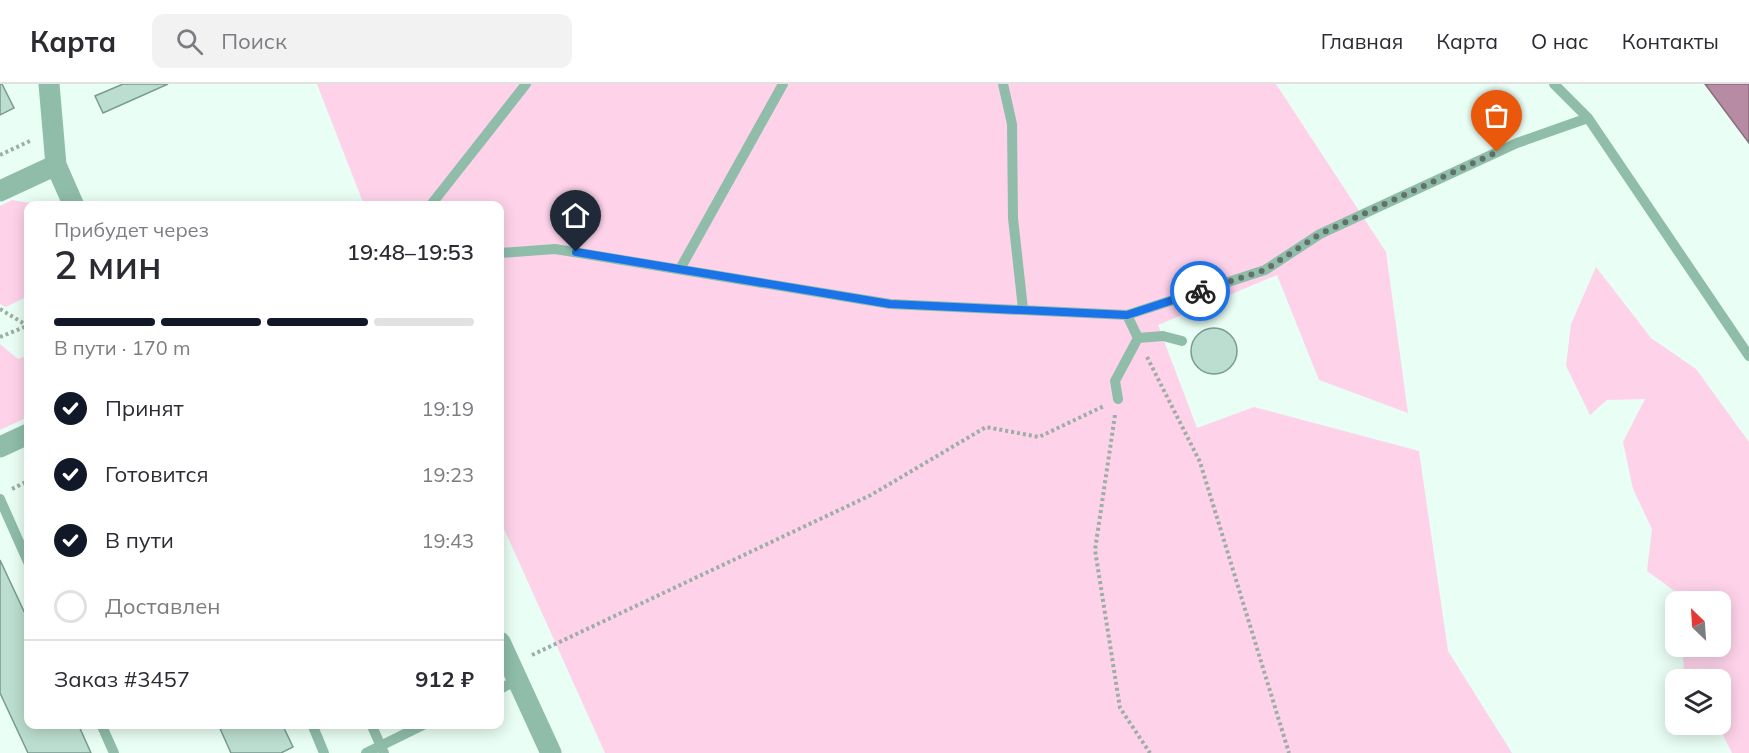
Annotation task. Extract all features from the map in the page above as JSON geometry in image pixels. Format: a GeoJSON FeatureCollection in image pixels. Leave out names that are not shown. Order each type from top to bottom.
{"type":"FeatureCollection","features":[{"type":"Feature","properties":{"kind":"street"},"geometry":{"type":"LineString","coordinates":[[49,84],[56,165],[72,201]]}},
{"type":"Feature","properties":{"kind":"street"},"geometry":{"type":"LineString","coordinates":[[0,191],[56,165]]}},
{"type":"Feature","properties":{"kind":"street"},"geometry":{"type":"LineString","coordinates":[[0,447],[24,436]]}},
{"type":"Feature","properties":{"kind":"street"},"geometry":{"type":"LineString","coordinates":[[504,658],[509,678],[551,753]]}},
{"type":"Feature","properties":{"kind":"lane"},"geometry":{"type":"LineString","coordinates":[[434,201],[526,84]]}},
{"type":"Feature","properties":{"kind":"lane"},"geometry":{"type":"LineString","coordinates":[[681,269],[783,84]]}},
{"type":"Feature","properties":{"kind":"lane"},"geometry":{"type":"LineString","coordinates":[[1003,84],[1012,124],[1013,218],[1023,309]]}},
{"type":"Feature","properties":{"kind":"lane"},"geometry":{"type":"LineString","coordinates":[[1554,84],[1588,118],[1749,356]]}},
{"type":"Feature","properties":{"kind":"lane"},"geometry":{"type":"LineString","coordinates":[[504,254],[555,249],[890,304],[1127,315],[1265,270],[1320,234],[1517,143],[1588,118]]}},
{"type":"Feature","properties":{"kind":"lane"},"geometry":{"type":"LineString","coordinates":[[1127,315],[1138,338]]}},
{"type":"Feature","properties":{"kind":"lane"},"geometry":{"type":"LineString","coordinates":[[1138,338],[1163,336],[1182,341]]}},
{"type":"Feature","properties":{"kind":"lane"},"geometry":{"type":"LineString","coordinates":[[1118,399],[1115,381],[1138,338]]}},
{"type":"Feature","properties":{"kind":"lane"},"geometry":{"type":"LineString","coordinates":[[0,499],[24,553]]}},
{"type":"Feature","properties":{"kind":"lane"},"geometry":{"type":"LineString","coordinates":[[103,729],[114,753]]}},
{"type":"Feature","properties":{"kind":"lane"},"geometry":{"type":"LineString","coordinates":[[314,729],[324,753]]}},
{"type":"Feature","properties":{"kind":"lane"},"geometry":{"type":"LineString","coordinates":[[373,729],[383,749]]}},
{"type":"Feature","properties":{"kind":"lane"},"geometry":{"type":"LineString","coordinates":[[366,753],[383,749],[417,729]]}},
{"type":"Feature","properties":{"kind":"path"},"geometry":{"type":"LineString","coordinates":[[0,155],[53,131]]}},
{"type":"Feature","properties":{"kind":"path"},"geometry":{"type":"LineString","coordinates":[[0,309],[24,324]]}},
{"type":"Feature","properties":{"kind":"path"},"geometry":{"type":"LineString","coordinates":[[0,338],[24,328]]}},
{"type":"Feature","properties":{"kind":"path"},"geometry":{"type":"LineString","coordinates":[[1138,338],[1200,462],[1289,753]]}},
{"type":"Feature","properties":{"kind":"path"},"geometry":{"type":"LineString","coordinates":[[509,678],[871,495],[987,427],[1039,437],[1118,399]]}},
{"type":"Feature","properties":{"kind":"path"},"geometry":{"type":"LineString","coordinates":[[1118,399],[1095,550],[1120,708],[1150,753]]}},
{"type":"Feature","properties":{"kind":"shaded area"},"geometry":{"type":"Polygon","coordinates":[[[317,84],[1276,84],[1386,252],[1408,413],[1319,380],[1277,275],[1158,325],[1197,428],[1254,407],[1419,451],[1448,651],[1512,753],[605,753],[504,529],[504,201],[362,201],[317,84]]]}},
{"type":"Feature","properties":{"kind":"shaded area"},"geometry":{"type":"Polygon","coordinates":[[[1705,84],[1749,84],[1749,143],[1705,84]]]}},
{"type":"Feature","properties":{"kind":"shaded area"},"geometry":{"type":"Polygon","coordinates":[[[12,200],[24,202],[24,298],[6,307],[0,304],[0,206],[12,200]]]}},
{"type":"Feature","properties":{"kind":"shaded area"},"geometry":{"type":"Polygon","coordinates":[[[1596,267],[1651,338],[1696,369],[1749,442],[1749,753],[1732,753],[1723,735],[1731,735],[1731,669],[1684,669],[1683,657],[1731,657],[1731,591],[1674,591],[1647,571],[1652,529],[1633,489],[1623,442],[1645,399],[1607,400],[1590,415],[1566,366],[1571,324],[1596,267]]]}},
{"type":"Feature","properties":{"kind":"shaded area"},"geometry":{"type":"Polygon","coordinates":[[[0,344],[18,359],[24,357],[24,419],[0,430],[0,344]]]}},
{"type":"Feature","properties":{"kind":"building"},"geometry":{"type":"Polygon","coordinates":[[[0,84],[14,108],[0,115],[0,84]]]}},
{"type":"Feature","properties":{"kind":"building"},"geometry":{"type":"Polygon","coordinates":[[[123,84],[168,84],[103,113],[95,96],[123,84]]]}},
{"type":"Feature","properties":{"kind":"building"},"geometry":{"type":"Polygon","coordinates":[[[1214,328],[1223,329],[1230,335],[1236,342],[1236,360],[1230,367],[1223,373],[1214,374],[1205,373],[1198,367],[1192,360],[1191,351],[1192,342],[1198,335],[1205,329],[1214,328]]]}},
{"type":"Feature","properties":{"kind":"building"},"geometry":{"type":"Polygon","coordinates":[[[0,560],[24,611],[24,729],[80,729],[91,753],[28,753],[0,693],[0,560]]]}},
{"type":"Feature","properties":{"kind":"building"},"geometry":{"type":"Polygon","coordinates":[[[220,729],[284,729],[293,747],[281,753],[231,753],[220,729]]]}},
{"type":"Feature","properties":{"kind":"way so far"},"geometry":{"type":"LineString","coordinates":[[1200,291],[1265,270],[1320,234],[1497,152]]}},
{"type":"Feature","properties":{"kind":"route"},"geometry":{"type":"LineString","coordinates":[[576,252],[890,304],[1127,315],[1200,291]]}}]}
